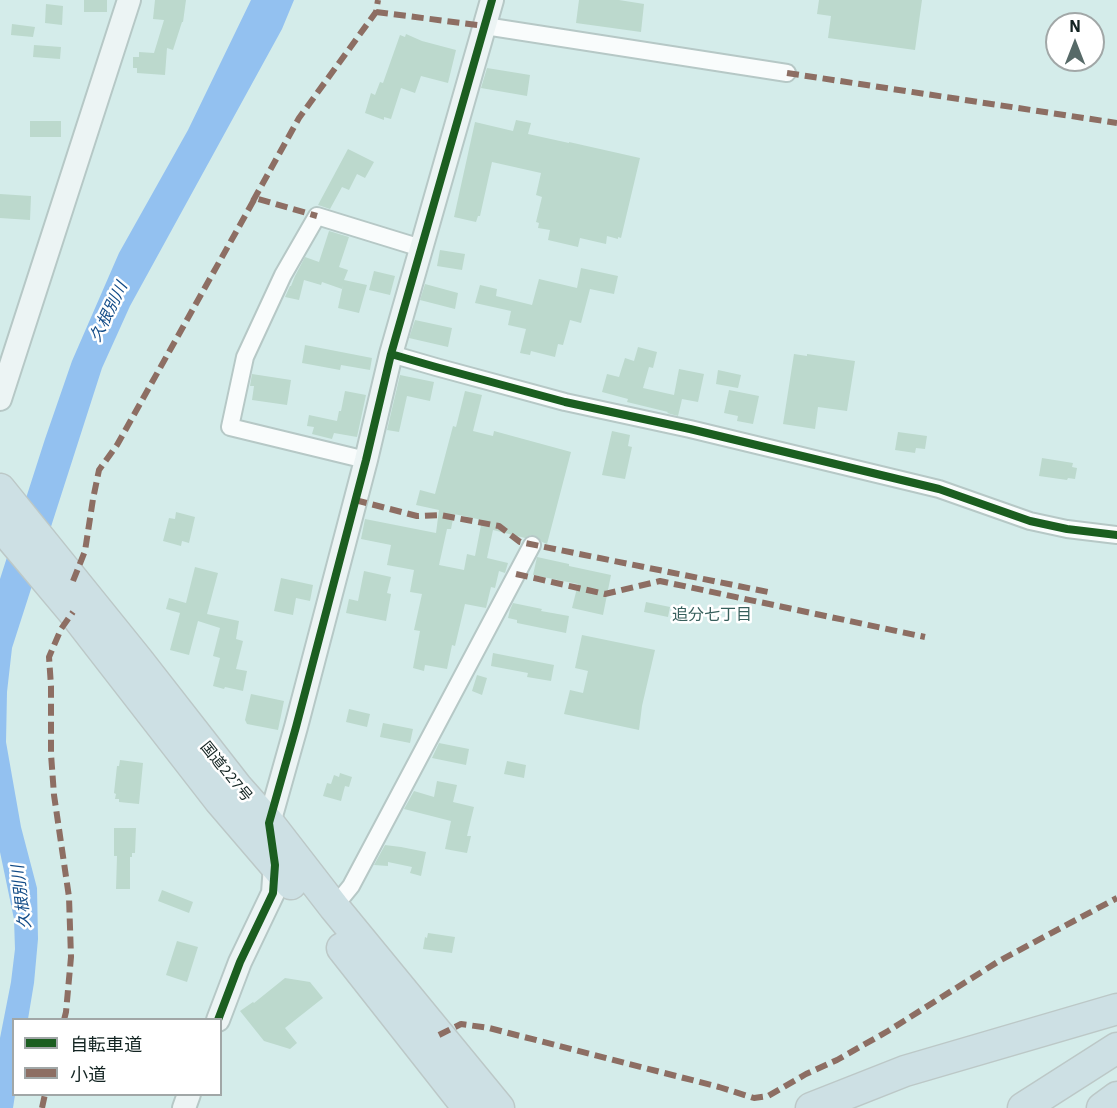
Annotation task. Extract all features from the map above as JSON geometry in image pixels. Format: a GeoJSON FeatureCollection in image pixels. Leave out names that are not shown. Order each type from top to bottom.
{"type":"FeatureCollection","features":[{"type":"Feature","properties":{"kind":"highway","name":"国道227号"},"geometry":{"type":"LineString","coordinates":[[0,490],[64,586],[73,612],[219,800],[276,865],[468,1108]]}},
{"type":"Feature","properties":{"kind":"highway","name":"国道227号"},"geometry":{"type":"LineString","coordinates":[[0,525],[138,660],[237,787],[269,823],[334,907],[499,1108]]}},
{"type":"Feature","properties":{"kind":"highway"},"geometry":{"type":"LineString","coordinates":[[811,1108],[905,1071],[1117,1009]]}},
{"type":"Feature","properties":{"kind":"highway"},"geometry":{"type":"LineString","coordinates":[[1023,1108],[1117,1048]]}},
{"type":"Feature","properties":{"kind":"highway"},"geometry":{"type":"LineString","coordinates":[[1102,1108],[1117,1097]]}},
{"type":"Feature","properties":{"kind":"street"},"geometry":{"type":"LineString","coordinates":[[0,399],[129,0]]}},
{"type":"Feature","properties":{"kind":"street"},"geometry":{"type":"LineString","coordinates":[[219,1018],[240,962],[273,893],[276,865],[269,823],[366,460],[391,354],[492,0]]}},
{"type":"Feature","properties":{"kind":"street"},"geometry":{"type":"LineString","coordinates":[[485,26],[787,73]]}},
{"type":"Feature","properties":{"kind":"street"},"geometry":{"type":"LineString","coordinates":[[366,460],[230,428],[245,357],[283,275],[317,216],[421,248]]}},
{"type":"Feature","properties":{"kind":"street"},"geometry":{"type":"LineString","coordinates":[[391,354],[565,402],[690,429],[939,489],[1030,521],[1068,529],[1117,535]]}},
{"type":"Feature","properties":{"kind":"street"},"geometry":{"type":"LineString","coordinates":[[334,907],[351,886],[531,545]]}},
{"type":"Feature","properties":{"kind":"water","name":"久根別川"},"geometry":{"type":"Polygon","coordinates":[[[251,0],[294,0],[282,29],[130,306],[102,368],[12,648],[7,692],[6,742],[21,827],[37,888],[38,939],[28,1018],[12,1018],[12,1096],[15,1096],[13,1108],[0,1108],[0,1038],[15,949],[14,919],[0,852],[0,579],[72,361],[119,253],[188,130],[251,0]]]}},
{"type":"Feature","properties":{"kind":"building"},"geometry":{"type":"Polygon","coordinates":[[[84,0],[107,0],[107,12],[84,12],[84,0]]]}},
{"type":"Feature","properties":{"kind":"building"},"geometry":{"type":"Polygon","coordinates":[[[155,0],[186,0],[183,22],[173,50],[167,48],[165,75],[137,73],[137,68],[133,68],[133,57],[139,57],[139,52],[154,53],[164,20],[153,19],[155,0]]]}},
{"type":"Feature","properties":{"kind":"building"},"geometry":{"type":"Polygon","coordinates":[[[579,0],[619,0],[644,4],[641,32],[576,23],[579,0]]]}},
{"type":"Feature","properties":{"kind":"building"},"geometry":{"type":"Polygon","coordinates":[[[819,0],[922,0],[915,50],[828,38],[831,16],[817,14],[819,0]]]}},
{"type":"Feature","properties":{"kind":"building"},"geometry":{"type":"Polygon","coordinates":[[[46,4],[63,6],[62,25],[45,23],[46,4]]]}},
{"type":"Feature","properties":{"kind":"building"},"geometry":{"type":"Polygon","coordinates":[[[12,24],[35,27],[33,37],[11,35],[12,24]]]}},
{"type":"Feature","properties":{"kind":"building"},"geometry":{"type":"Polygon","coordinates":[[[406,34],[456,50],[448,83],[421,76],[415,93],[401,88],[391,119],[384,117],[384,120],[365,113],[371,93],[375,95],[380,82],[383,83],[400,35],[405,37],[406,34]]]}},
{"type":"Feature","properties":{"kind":"building"},"geometry":{"type":"Polygon","coordinates":[[[34,45],[61,47],[60,59],[33,57],[34,45]]]}},
{"type":"Feature","properties":{"kind":"building"},"geometry":{"type":"Polygon","coordinates":[[[487,68],[530,75],[527,96],[481,88],[487,68]]]}},
{"type":"Feature","properties":{"kind":"building"},"geometry":{"type":"Polygon","coordinates":[[[516,120],[531,123],[528,134],[640,158],[621,238],[607,236],[606,244],[580,238],[578,247],[548,240],[550,230],[538,228],[539,223],[536,222],[542,197],[536,195],[541,173],[492,162],[480,216],[476,222],[454,217],[475,122],[513,131],[516,120]]]}},
{"type":"Feature","properties":{"kind":"building"},"geometry":{"type":"Polygon","coordinates":[[[30,121],[61,121],[61,137],[30,137],[30,121]]]}},
{"type":"Feature","properties":{"kind":"building"},"geometry":{"type":"Polygon","coordinates":[[[348,149],[374,162],[365,178],[357,174],[349,190],[342,187],[330,209],[318,205],[348,149]]]}},
{"type":"Feature","properties":{"kind":"building"},"geometry":{"type":"Polygon","coordinates":[[[0,194],[31,196],[30,220],[0,218],[0,194]]]}},
{"type":"Feature","properties":{"kind":"building"},"geometry":{"type":"Polygon","coordinates":[[[329,231],[349,237],[339,267],[348,270],[344,280],[367,285],[359,313],[338,308],[343,285],[342,289],[322,282],[321,285],[304,280],[299,300],[285,297],[305,257],[319,262],[329,231]]]}},
{"type":"Feature","properties":{"kind":"building"},"geometry":{"type":"Polygon","coordinates":[[[440,250],[465,254],[462,270],[437,266],[440,250]]]}},
{"type":"Feature","properties":{"kind":"building"},"geometry":{"type":"Polygon","coordinates":[[[581,268],[618,276],[614,294],[590,289],[581,323],[570,320],[563,345],[558,344],[555,357],[531,351],[530,355],[520,353],[526,329],[508,325],[511,311],[475,303],[480,285],[497,289],[496,296],[532,305],[539,279],[577,288],[581,268]]]}},
{"type":"Feature","properties":{"kind":"building"},"geometry":{"type":"Polygon","coordinates":[[[374,271],[395,276],[390,295],[369,290],[374,271]]]}},
{"type":"Feature","properties":{"kind":"building"},"geometry":{"type":"Polygon","coordinates":[[[425,284],[458,293],[455,309],[420,300],[425,284]]]}},
{"type":"Feature","properties":{"kind":"building"},"geometry":{"type":"Polygon","coordinates":[[[415,320],[452,328],[448,347],[409,338],[415,320]]]}},
{"type":"Feature","properties":{"kind":"building"},"geometry":{"type":"Polygon","coordinates":[[[305,345],[372,358],[370,370],[341,365],[340,370],[302,363],[305,345]]]}},
{"type":"Feature","properties":{"kind":"building"},"geometry":{"type":"Polygon","coordinates":[[[638,347],[657,352],[653,368],[649,367],[643,388],[674,395],[679,369],[704,374],[698,402],[682,399],[678,416],[627,402],[628,399],[602,392],[607,374],[619,377],[625,358],[634,361],[638,347]]]}},
{"type":"Feature","properties":{"kind":"building"},"geometry":{"type":"Polygon","coordinates":[[[794,354],[855,361],[847,411],[818,407],[815,429],[783,424],[794,354]]]}},
{"type":"Feature","properties":{"kind":"building"},"geometry":{"type":"Polygon","coordinates":[[[718,370],[741,375],[738,388],[716,384],[718,370]]]}},
{"type":"Feature","properties":{"kind":"building"},"geometry":{"type":"Polygon","coordinates":[[[252,374],[291,380],[287,405],[252,400],[254,386],[250,386],[252,374]]]}},
{"type":"Feature","properties":{"kind":"building"},"geometry":{"type":"Polygon","coordinates":[[[400,375],[434,382],[430,401],[407,396],[399,432],[387,430],[400,375]]]}},
{"type":"Feature","properties":{"kind":"building"},"geometry":{"type":"Polygon","coordinates":[[[729,390],[759,396],[753,424],[737,421],[738,416],[724,413],[729,390]]]}},
{"type":"Feature","properties":{"kind":"building"},"geometry":{"type":"Polygon","coordinates":[[[345,391],[366,395],[357,437],[334,433],[332,439],[312,434],[314,427],[307,426],[309,415],[337,421],[345,391]]]}},
{"type":"Feature","properties":{"kind":"building"},"geometry":{"type":"Polygon","coordinates":[[[465,391],[482,395],[473,431],[493,436],[494,431],[571,452],[547,544],[536,536],[531,535],[525,538],[493,530],[487,558],[508,563],[505,573],[499,571],[495,588],[491,587],[486,608],[465,604],[447,669],[425,665],[424,671],[413,668],[420,631],[414,630],[422,594],[410,592],[414,570],[387,565],[391,545],[361,539],[365,519],[436,533],[439,510],[416,505],[420,490],[435,494],[453,426],[456,427],[465,391]],[[454,514],[451,529],[447,529],[439,565],[464,570],[467,554],[475,556],[482,520],[454,514]]]}},
{"type":"Feature","properties":{"kind":"building"},"geometry":{"type":"Polygon","coordinates":[[[612,431],[630,435],[628,446],[632,447],[625,479],[602,475],[612,431]]]}},
{"type":"Feature","properties":{"kind":"building"},"geometry":{"type":"Polygon","coordinates":[[[898,432],[927,436],[925,449],[916,448],[915,453],[895,450],[898,432]]]}},
{"type":"Feature","properties":{"kind":"building"},"geometry":{"type":"Polygon","coordinates":[[[1042,458],[1073,463],[1072,467],[1077,468],[1075,479],[1039,476],[1042,458]]]}},
{"type":"Feature","properties":{"kind":"building"},"geometry":{"type":"Polygon","coordinates":[[[176,512],[195,517],[189,543],[182,541],[181,546],[163,541],[169,518],[175,519],[176,512]]]}},
{"type":"Feature","properties":{"kind":"building"},"geometry":{"type":"Polygon","coordinates":[[[537,557],[611,575],[603,615],[572,608],[578,584],[533,575],[537,557]]]}},
{"type":"Feature","properties":{"kind":"building"},"geometry":{"type":"Polygon","coordinates":[[[195,567],[218,573],[207,614],[239,621],[236,639],[243,641],[236,669],[247,671],[243,691],[213,686],[220,658],[213,656],[220,628],[198,621],[189,655],[170,650],[180,613],[166,609],[169,598],[186,603],[195,567]]]}},
{"type":"Feature","properties":{"kind":"building"},"geometry":{"type":"Polygon","coordinates":[[[364,571],[391,577],[387,593],[391,594],[386,621],[346,613],[349,599],[358,601],[364,571]]]}},
{"type":"Feature","properties":{"kind":"building"},"geometry":{"type":"Polygon","coordinates":[[[281,578],[313,585],[310,601],[296,598],[293,615],[274,611],[281,578]]]}},
{"type":"Feature","properties":{"kind":"building"},"geometry":{"type":"Polygon","coordinates":[[[646,602],[670,607],[668,617],[644,612],[646,602]]]}},
{"type":"Feature","properties":{"kind":"building"},"geometry":{"type":"Polygon","coordinates":[[[513,603],[569,616],[566,633],[517,623],[517,620],[508,618],[513,603]]]}},
{"type":"Feature","properties":{"kind":"building"},"geometry":{"type":"Polygon","coordinates":[[[582,635],[655,650],[639,730],[564,714],[570,690],[583,693],[588,671],[575,668],[582,635]]]}},
{"type":"Feature","properties":{"kind":"building"},"geometry":{"type":"Polygon","coordinates":[[[493,653],[554,665],[551,681],[527,677],[528,673],[491,666],[493,653]]]}},
{"type":"Feature","properties":{"kind":"building"},"geometry":{"type":"Polygon","coordinates":[[[477,675],[487,678],[482,695],[472,691],[477,675]]]}},
{"type":"Feature","properties":{"kind":"building"},"geometry":{"type":"Polygon","coordinates":[[[251,694],[284,701],[278,730],[247,724],[245,720],[251,694]]]}},
{"type":"Feature","properties":{"kind":"building"},"geometry":{"type":"Polygon","coordinates":[[[349,709],[370,714],[367,727],[346,722],[349,709]]]}},
{"type":"Feature","properties":{"kind":"building"},"geometry":{"type":"Polygon","coordinates":[[[383,723],[413,729],[410,743],[380,737],[383,723]]]}},
{"type":"Feature","properties":{"kind":"building"},"geometry":{"type":"Polygon","coordinates":[[[439,743],[469,749],[466,765],[432,758],[439,743]]]}},
{"type":"Feature","properties":{"kind":"building"},"geometry":{"type":"Polygon","coordinates":[[[120,760],[143,763],[139,804],[119,802],[119,799],[115,799],[117,766],[120,760]]]}},
{"type":"Feature","properties":{"kind":"building"},"geometry":{"type":"Polygon","coordinates":[[[507,761],[526,765],[524,778],[504,774],[507,761]]]}},
{"type":"Feature","properties":{"kind":"building"},"geometry":{"type":"Polygon","coordinates":[[[340,773],[352,777],[349,787],[345,786],[341,801],[323,796],[327,783],[331,784],[334,775],[339,777],[340,773]]]}},
{"type":"Feature","properties":{"kind":"building"},"geometry":{"type":"Polygon","coordinates":[[[437,781],[457,785],[453,802],[474,807],[467,836],[471,836],[467,853],[445,849],[451,821],[404,809],[414,791],[434,797],[437,781]]]}},
{"type":"Feature","properties":{"kind":"building"},"geometry":{"type":"Polygon","coordinates":[[[114,828],[136,828],[135,853],[132,853],[130,857],[130,889],[116,889],[117,856],[114,856],[114,828]]]}},
{"type":"Feature","properties":{"kind":"building"},"geometry":{"type":"Polygon","coordinates":[[[385,845],[426,852],[421,876],[410,873],[412,867],[388,862],[388,866],[374,865],[385,845]]]}},
{"type":"Feature","properties":{"kind":"building"},"geometry":{"type":"Polygon","coordinates":[[[162,890],[193,902],[189,913],[158,901],[162,890]]]}},
{"type":"Feature","properties":{"kind":"building"},"geometry":{"type":"Polygon","coordinates":[[[428,933],[455,937],[452,953],[423,949],[428,933]]]}},
{"type":"Feature","properties":{"kind":"building"},"geometry":{"type":"Polygon","coordinates":[[[177,941],[198,947],[187,982],[166,975],[177,941]]]}},
{"type":"Feature","properties":{"kind":"building"},"geometry":{"type":"Polygon","coordinates":[[[285,978],[310,982],[323,998],[285,1028],[297,1043],[290,1049],[264,1041],[240,1011],[254,1003],[285,978]]]}},
{"type":"Feature","properties":{"kind":"marked path"},"geometry":{"type":"LineString","coordinates":[[253,201],[299,118],[376,12],[378,0]]}},
{"type":"Feature","properties":{"kind":"marked path"},"geometry":{"type":"LineString","coordinates":[[376,12],[485,26]]}},
{"type":"Feature","properties":{"kind":"marked path"},"geometry":{"type":"LineString","coordinates":[[787,73],[1117,123]]}},
{"type":"Feature","properties":{"kind":"marked path"},"geometry":{"type":"LineString","coordinates":[[73,581],[85,551],[99,470],[117,445],[255,198],[317,216]]}},
{"type":"Feature","properties":{"kind":"marked path"},"geometry":{"type":"LineString","coordinates":[[355,500],[417,516],[440,515],[499,526],[520,542],[773,593]]}},
{"type":"Feature","properties":{"kind":"marked path"},"geometry":{"type":"LineString","coordinates":[[516,574],[605,594],[660,581],[925,637]]}},
{"type":"Feature","properties":{"kind":"marked path"},"geometry":{"type":"LineString","coordinates":[[64,1018],[71,957],[69,897],[54,795],[49,657],[61,629],[73,612]]}},
{"type":"Feature","properties":{"kind":"marked path"},"geometry":{"type":"LineString","coordinates":[[439,1035],[461,1024],[489,1028],[754,1098],[768,1096],[888,1031],[999,961],[1117,898]]}},
{"type":"Feature","properties":{"kind":"marked path"},"geometry":{"type":"LineString","coordinates":[[42,1108],[45,1096]]}},
{"type":"Feature","properties":{"kind":"cycle path"},"geometry":{"type":"LineString","coordinates":[[219,1018],[240,962],[273,893],[275,865],[269,823],[366,460],[391,354],[492,0]]}},
{"type":"Feature","properties":{"kind":"cycle path"},"geometry":{"type":"LineString","coordinates":[[391,354],[565,402],[690,429],[939,489],[1030,521],[1067,529],[1117,535]]}},
{"type":"Feature","properties":{"kind":"district","name":"追分七丁目"},"geometry":{"type":"Point","coordinates":[712,615]}}]}
